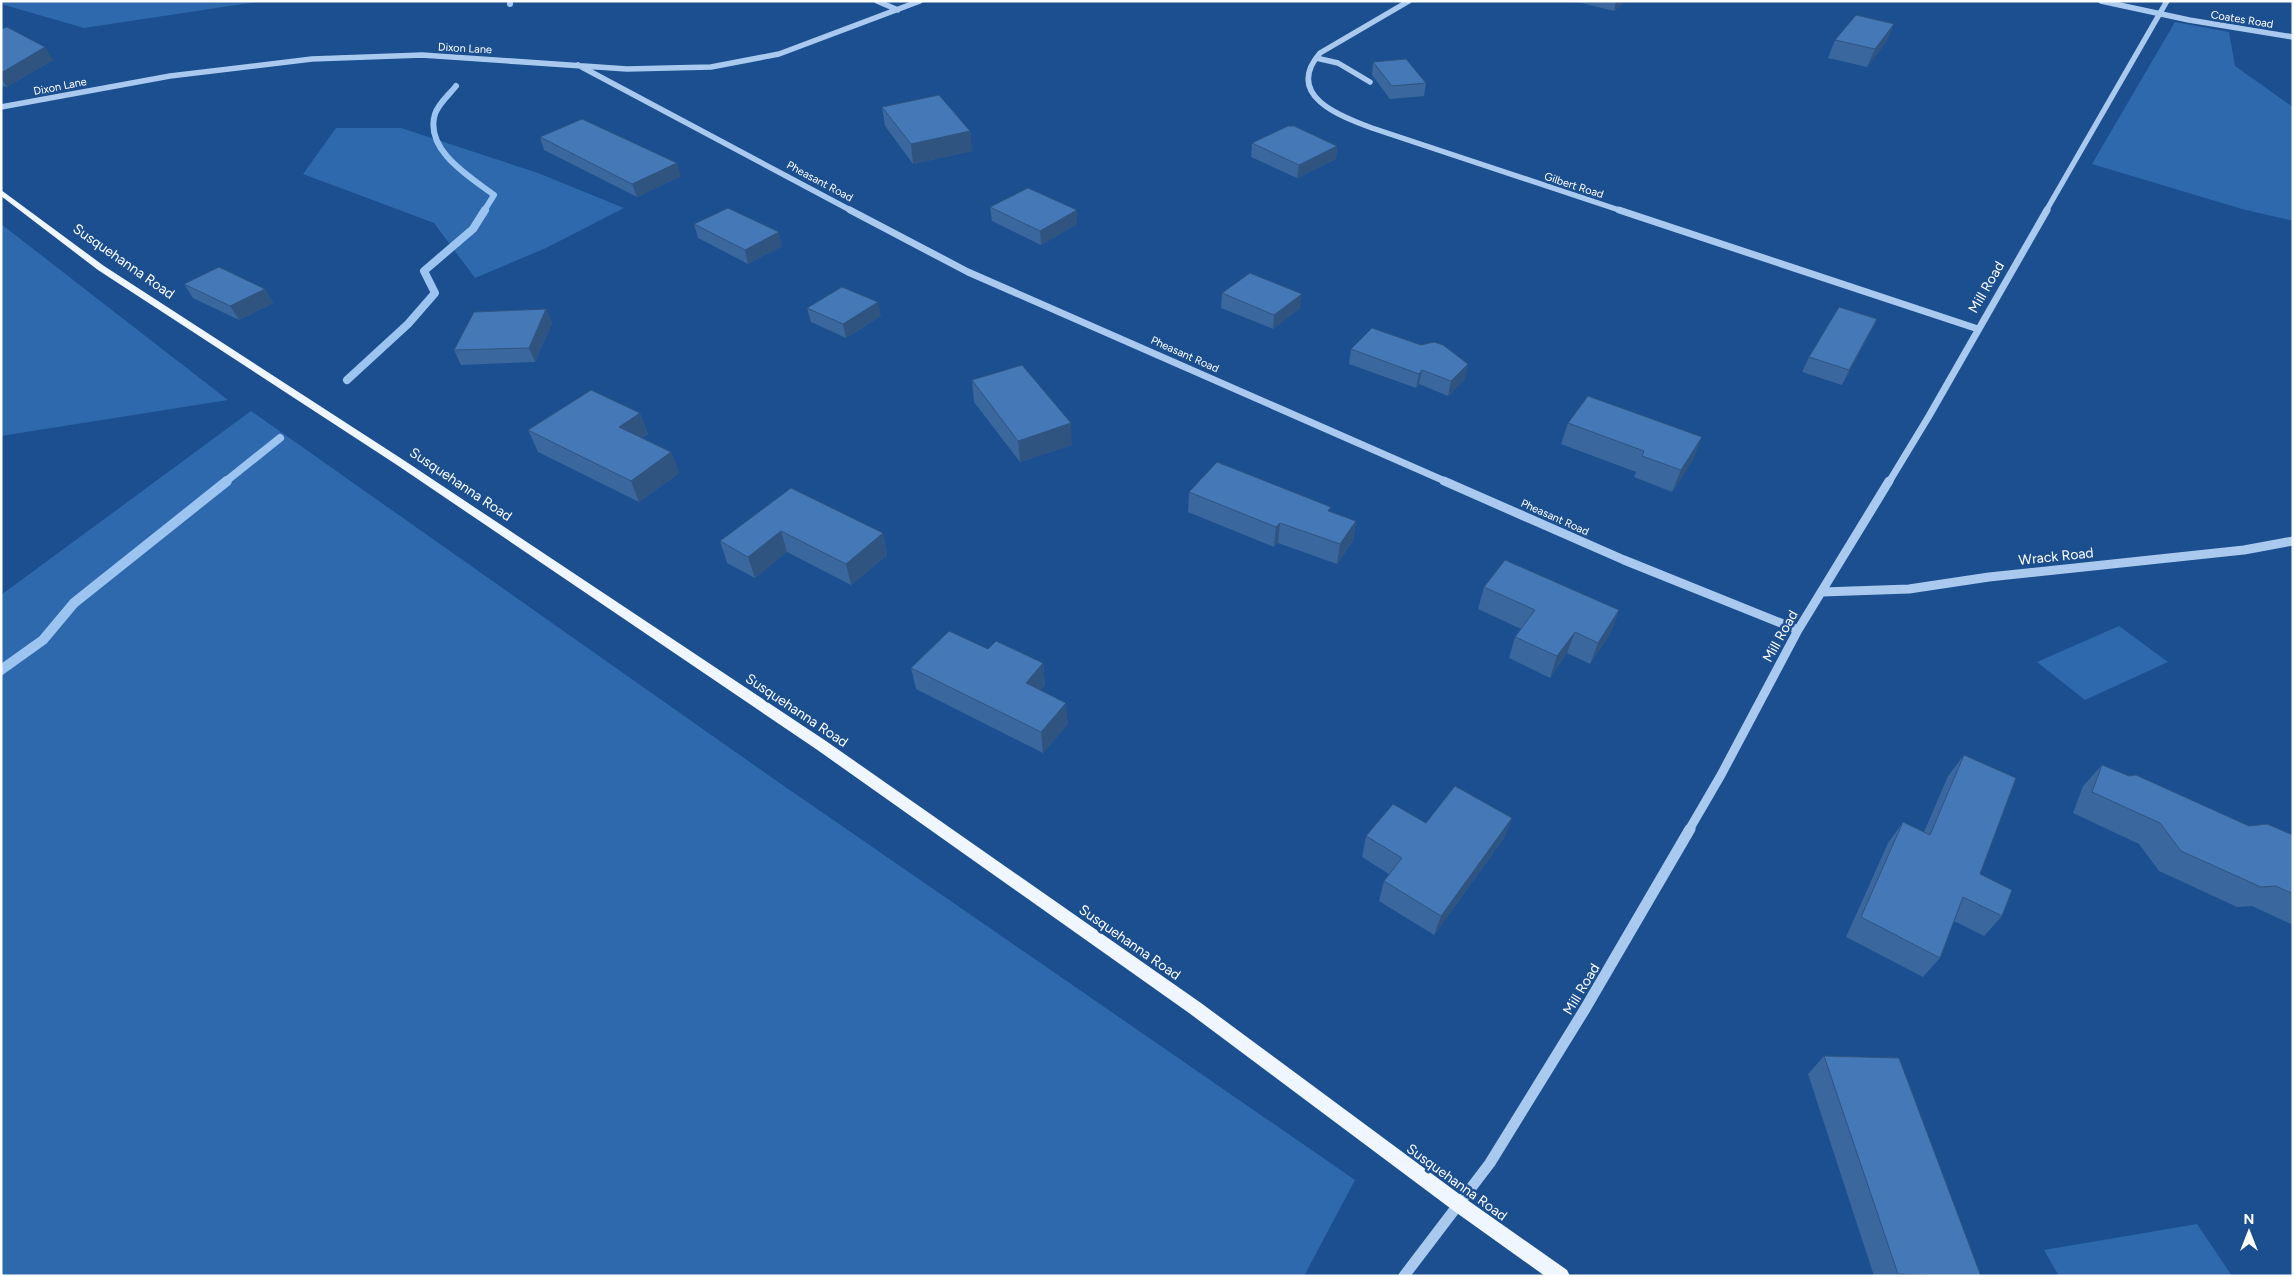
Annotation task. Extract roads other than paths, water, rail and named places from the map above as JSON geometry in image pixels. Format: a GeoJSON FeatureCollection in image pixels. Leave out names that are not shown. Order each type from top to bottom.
{"type":"FeatureCollection","features":[{"type":"Feature","properties":{"kind":"main road","name":"Susquehanna Road"},"geometry":{"type":"LineString","coordinates":[[1,192],[101,268],[401,463],[821,745],[1195,1008],[1460,1206],[1561,1276]]}},
{"type":"Feature","properties":{"kind":"street"},"geometry":{"type":"LineString","coordinates":[[877,1],[898,10]]}},
{"type":"Feature","properties":{"kind":"street","name":"Dixon Lane"},"geometry":{"type":"LineString","coordinates":[[1,107],[170,76],[312,59],[422,55],[628,69],[678,69],[746,61],[780,54],[920,1]]}},
{"type":"Feature","properties":{"kind":"street"},"geometry":{"type":"LineString","coordinates":[[1370,82],[1338,63],[1316,58],[1320,53],[1409,1]]}},
{"type":"Feature","properties":{"kind":"street","name":"Coates Road"},"geometry":{"type":"LineString","coordinates":[[2101,1],[2159,15],[2293,37]]}},
{"type":"Feature","properties":{"kind":"street","name":"Mill Road"},"geometry":{"type":"LineString","coordinates":[[1404,1276],[1414,1260],[1460,1206],[1490,1163],[1585,1009],[1721,775],[1798,630],[1929,416],[2167,1]]}},
{"type":"Feature","properties":{"kind":"street","name":"Gilbert Road"},"geometry":{"type":"LineString","coordinates":[[1316,58],[1310,64],[1308,86],[1320,103],[1345,118],[1978,329]]}},
{"type":"Feature","properties":{"kind":"street","name":"Pheasant Road"},"geometry":{"type":"LineString","coordinates":[[578,65],[614,86],[968,272],[1624,560],[1798,630]]}},
{"type":"Feature","properties":{"kind":"street","name":"Wrack Road"},"geometry":{"type":"LineString","coordinates":[[1822,592],[1909,589],[1998,576],[2244,550],[2293,541]]}},
{"type":"Feature","properties":{"kind":"waterway"},"geometry":{"type":"LineString","coordinates":[[456,86],[436,110],[433,127],[436,139],[451,161],[494,195],[484,211]]}},
{"type":"Feature","properties":{"kind":"waterway"},"geometry":{"type":"LineString","coordinates":[[347,380],[408,324],[435,293],[424,271],[473,229],[485,210]]}},
{"type":"Feature","properties":{"kind":"waterway"},"geometry":{"type":"LineString","coordinates":[[225,482],[280,438]]}},
{"type":"Feature","properties":{"kind":"waterway"},"geometry":{"type":"LineString","coordinates":[[1,670],[43,640],[74,603],[227,481]]}}]}
